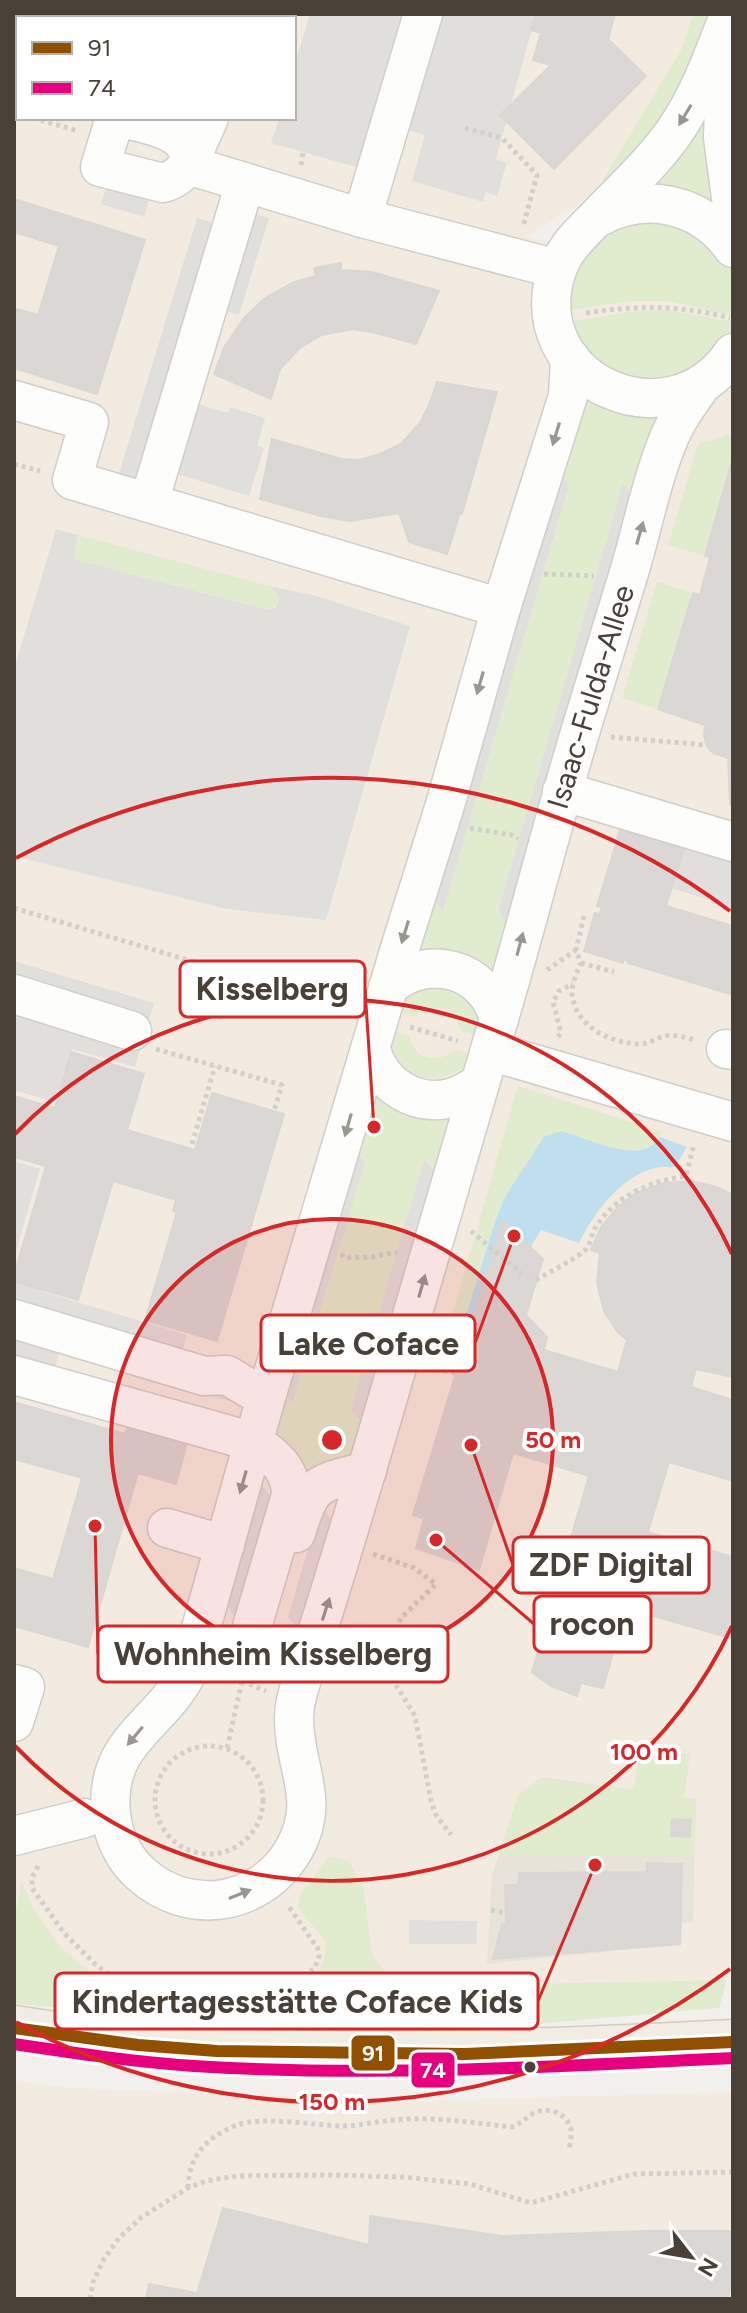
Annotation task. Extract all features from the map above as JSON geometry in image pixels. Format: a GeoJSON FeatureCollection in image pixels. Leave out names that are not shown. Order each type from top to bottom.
{"type":"FeatureCollection","features":[{"type":"Feature","properties":{"kind":"main road"},"geometry":{"type":"LineString","coordinates":[[14,2028],[138,2045],[217,2051],[465,2054],[732,2042]]}},
{"type":"Feature","properties":{"kind":"street"},"geometry":{"type":"LineString","coordinates":[[362,218],[423,14]]}},
{"type":"Feature","properties":{"kind":"street","name":"Isaac-Fulda-Allee"},"geometry":{"type":"LineString","coordinates":[[728,16],[723,137],[733,213]]}},
{"type":"Feature","properties":{"kind":"street","name":"Isaac-Fulda-Allee"},"geometry":{"type":"LineString","coordinates":[[728,16],[700,90],[677,128],[662,148],[572,242],[557,269],[553,318],[570,358],[584,373],[599,385],[626,396],[646,399],[685,393],[717,373],[733,353]]}},
{"type":"Feature","properties":{"kind":"street"},"geometry":{"type":"LineString","coordinates":[[114,120],[100,167],[163,183],[178,177],[188,165],[208,120]]}},
{"type":"Feature","properties":{"kind":"street"},"geometry":{"type":"LineString","coordinates":[[129,120],[171,132],[187,149],[188,165]]}},
{"type":"Feature","properties":{"kind":"street"},"geometry":{"type":"LineString","coordinates":[[188,165],[362,218],[557,269]]}},
{"type":"Feature","properties":{"kind":"street"},"geometry":{"type":"LineString","coordinates":[[149,502],[245,183]]}},
{"type":"Feature","properties":{"kind":"street","name":"Isaac-Fulda-Allee"},"geometry":{"type":"LineString","coordinates":[[593,221],[629,205],[668,204],[705,220],[733,248]]}},
{"type":"Feature","properties":{"kind":"street","name":"Isaac-Fulda-Allee"},"geometry":{"type":"LineString","coordinates":[[570,358],[568,396],[501,608],[445,805],[371,1050],[258,1392],[254,1442],[186,1678],[175,1696],[125,1748],[115,1769],[111,1792],[114,1831],[130,1862],[147,1879],[171,1894],[195,1901],[225,1900],[259,1886],[280,1869],[298,1843],[305,1819],[307,1794],[295,1740],[295,1704],[367,1471],[562,791],[661,459],[680,415],[702,384]]}},
{"type":"Feature","properties":{"kind":"street"},"geometry":{"type":"LineString","coordinates":[[14,400],[89,422],[72,480],[501,608]]}},
{"type":"Feature","properties":{"kind":"street"},"geometry":{"type":"LineString","coordinates":[[562,791],[733,842]]}},
{"type":"Feature","properties":{"kind":"street"},"geometry":{"type":"LineString","coordinates":[[388,987],[416,970],[441,968],[457,972],[472,979],[484,990],[499,1019]]}},
{"type":"Feature","properties":{"kind":"street"},"geometry":{"type":"LineString","coordinates":[[14,994],[137,1038]]}},
{"type":"Feature","properties":{"kind":"street"},"geometry":{"type":"LineString","coordinates":[[371,1050],[387,1080],[415,1097],[432,1100],[449,1098],[480,1083]]}},
{"type":"Feature","properties":{"kind":"street"},"geometry":{"type":"LineString","coordinates":[[507,1056],[718,1117]]}},
{"type":"Feature","properties":{"kind":"street"},"geometry":{"type":"LineString","coordinates":[[14,1319],[204,1376],[227,1375],[258,1392]]}},
{"type":"Feature","properties":{"kind":"street"},"geometry":{"type":"LineString","coordinates":[[14,1375],[254,1442],[283,1467],[290,1480],[291,1495],[259,1630],[310,1494],[325,1482],[367,1471]]}},
{"type":"Feature","properties":{"kind":"street"},"geometry":{"type":"LineString","coordinates":[[167,1528],[225,1545]]}},
{"type":"Feature","properties":{"kind":"street"},"geometry":{"type":"LineString","coordinates":[[14,1684],[25,1687],[14,1722]]}},
{"type":"Feature","properties":{"kind":"street"},"geometry":{"type":"LineString","coordinates":[[14,1836],[85,1818]]}},
{"type":"Feature","properties":{"kind":"path"},"geometry":{"type":"LineString","coordinates":[[40,120],[57,125]]}},
{"type":"Feature","properties":{"kind":"path"},"geometry":{"type":"LineString","coordinates":[[465,128],[502,138],[537,175],[520,236]]}},
{"type":"Feature","properties":{"kind":"path"},"geometry":{"type":"LineString","coordinates":[[578,314],[617,308],[667,306],[733,319]]}},
{"type":"Feature","properties":{"kind":"path"},"geometry":{"type":"LineString","coordinates":[[542,574],[598,577]]}},
{"type":"Feature","properties":{"kind":"path"},"geometry":{"type":"LineString","coordinates":[[602,737],[706,745]]}},
{"type":"Feature","properties":{"kind":"path"},"geometry":{"type":"LineString","coordinates":[[467,828],[512,835],[527,844]]}},
{"type":"Feature","properties":{"kind":"path"},"geometry":{"type":"LineString","coordinates":[[14,908],[358,1011]]}},
{"type":"Feature","properties":{"kind":"path"},"geometry":{"type":"LineString","coordinates":[[584,916],[576,950],[581,963],[572,994],[581,1019],[603,1037],[644,1044],[666,1035],[730,1050]]}},
{"type":"Feature","properties":{"kind":"path"},"geometry":{"type":"LineString","coordinates":[[543,973],[576,950]]}},
{"type":"Feature","properties":{"kind":"path"},"geometry":{"type":"LineString","coordinates":[[581,963],[614,972]]}},
{"type":"Feature","properties":{"kind":"path"},"geometry":{"type":"LineString","coordinates":[[551,1040],[561,1033],[554,1006],[555,996],[573,984]]}},
{"type":"Feature","properties":{"kind":"path"},"geometry":{"type":"LineString","coordinates":[[407,1026],[462,1043]]}},
{"type":"Feature","properties":{"kind":"path"},"geometry":{"type":"LineString","coordinates":[[137,1038],[215,1066],[282,1085],[274,1111]]}},
{"type":"Feature","properties":{"kind":"path"},"geometry":{"type":"LineString","coordinates":[[192,1144],[215,1066]]}},
{"type":"Feature","properties":{"kind":"path"},"geometry":{"type":"LineString","coordinates":[[536,1280],[586,1249],[595,1227],[618,1203],[639,1188],[664,1179],[686,1176],[718,1117]]}},
{"type":"Feature","properties":{"kind":"path"},"geometry":{"type":"LineString","coordinates":[[475,1235],[522,1274]]}},
{"type":"Feature","properties":{"kind":"path"},"geometry":{"type":"LineString","coordinates":[[336,1246],[345,1258],[372,1257],[398,1251],[406,1257]]}},
{"type":"Feature","properties":{"kind":"path"},"geometry":{"type":"LineString","coordinates":[[419,1366],[455,1373]]}},
{"type":"Feature","properties":{"kind":"path"},"geometry":{"type":"LineString","coordinates":[[365,1552],[414,1568],[436,1584],[401,1618],[379,1664]]}},
{"type":"Feature","properties":{"kind":"path"},"geometry":{"type":"LineString","coordinates":[[338,1640],[379,1664],[393,1680],[415,1716],[431,1801],[436,1815],[451,1835]]}},
{"type":"Feature","properties":{"kind":"path"},"geometry":{"type":"LineString","coordinates":[[217,1678],[242,1681],[270,1693]]}},
{"type":"Feature","properties":{"kind":"path"},"geometry":{"type":"LineString","coordinates":[[227,1748],[242,1681]]}},
{"type":"Feature","properties":{"kind":"path"},"geometry":{"type":"LineString","coordinates":[[208,1745],[227,1748],[242,1756],[254,1768],[261,1784],[261,1817],[253,1832],[233,1848],[209,1854],[190,1851],[174,1842],[162,1827],[155,1810],[155,1791],[161,1773],[173,1758],[190,1748],[208,1745]]}},
{"type":"Feature","properties":{"kind":"path"},"geometry":{"type":"LineString","coordinates":[[46,1860],[34,1871],[32,1888],[64,1933],[96,1965],[148,1997],[233,1998],[270,1988],[311,1971],[319,1956],[318,1949],[285,1901]]}},
{"type":"Feature","properties":{"kind":"path"},"geometry":{"type":"LineString","coordinates":[[491,1910],[505,1913]]}},
{"type":"Feature","properties":{"kind":"path"},"geometry":{"type":"LineString","coordinates":[[188,2188],[188,2171],[198,2152],[216,2135],[241,2124],[264,2122],[341,2126],[437,2119],[512,2127],[535,2113],[550,2110],[562,2115],[571,2129],[569,2149]]}},
{"type":"Feature","properties":{"kind":"path"},"geometry":{"type":"LineString","coordinates":[[90,2299],[93,2282],[119,2238],[142,2217],[188,2188],[206,2181],[237,2176],[404,2177],[470,2184],[531,2203],[634,2174],[733,2172]]}},
{"type":"Feature","properties":{"kind":"shaded area"},"geometry":{"type":"Polygon","coordinates":[[[14,14],[693,14],[681,50],[595,193],[529,236],[733,296],[733,1958],[727,1980],[469,1985],[261,1996],[114,1991],[14,1971],[14,14]]]}},
{"type":"Feature","properties":{"kind":"shaded area"},"geometry":{"type":"Polygon","coordinates":[[[310,14],[536,14],[496,159],[507,162],[497,196],[486,192],[483,202],[412,181],[425,135],[405,129],[363,169],[271,143],[278,120],[296,120],[296,60],[310,14]]]}},
{"type":"Feature","properties":{"kind":"shaded area"},"geometry":{"type":"Polygon","coordinates":[[[107,184],[150,197],[144,217],[101,204],[107,184]]]}},
{"type":"Feature","properties":{"kind":"shaded area"},"geometry":{"type":"Polygon","coordinates":[[[223,204],[269,218],[239,315],[219,309],[213,327],[222,331],[208,377],[199,374],[191,402],[228,413],[230,407],[265,418],[257,446],[264,448],[249,496],[177,474],[163,494],[117,480],[197,218],[217,224],[223,204]]]}},
{"type":"Feature","properties":{"kind":"shaded area"},"geometry":{"type":"Polygon","coordinates":[[[553,463],[569,486],[443,911],[427,893],[553,463]]]}},
{"type":"Feature","properties":{"kind":"shaded area"},"geometry":{"type":"Polygon","coordinates":[[[623,483],[641,508],[515,935],[498,911],[623,483]]]}},
{"type":"Feature","properties":{"kind":"shaded area"},"geometry":{"type":"Polygon","coordinates":[[[56,529],[78,535],[73,559],[265,609],[275,608],[279,599],[269,586],[313,595],[410,626],[326,920],[227,909],[14,856],[14,669],[56,529]]]}},
{"type":"Feature","properties":{"kind":"shaded area"},"geometry":{"type":"Polygon","coordinates":[[[687,839],[733,853],[733,907],[671,888],[687,839]]]}},
{"type":"Feature","properties":{"kind":"shaded area"},"geometry":{"type":"Polygon","coordinates":[[[14,961],[154,1003],[135,1067],[72,1049],[55,1102],[14,1090],[14,961]]]}},
{"type":"Feature","properties":{"kind":"shaded area"},"geometry":{"type":"Polygon","coordinates":[[[352,1143],[365,1164],[292,1403],[279,1391],[352,1143]]]}},
{"type":"Feature","properties":{"kind":"shaded area"},"geometry":{"type":"Polygon","coordinates":[[[424,1160],[444,1179],[370,1432],[351,1409],[424,1160]]]}},
{"type":"Feature","properties":{"kind":"shaded area"},"geometry":{"type":"Polygon","coordinates":[[[14,1161],[40,1169],[14,1258],[14,1161]]]}},
{"type":"Feature","properties":{"kind":"shaded area"},"geometry":{"type":"Polygon","coordinates":[[[14,1283],[187,1335],[181,1354],[236,1403],[61,1347],[54,1371],[14,1359],[14,1283]]]}},
{"type":"Feature","properties":{"kind":"shaded area"},"geometry":{"type":"Polygon","coordinates":[[[258,1480],[272,1498],[237,1620],[225,1603],[258,1480]]]}},
{"type":"Feature","properties":{"kind":"shaded area"},"geometry":{"type":"Polygon","coordinates":[[[321,1505],[335,1525],[302,1634],[288,1617],[321,1505]]]}},
{"type":"Feature","properties":{"kind":"shaded area"},"geometry":{"type":"Polygon","coordinates":[[[641,1747],[690,1754],[684,1797],[696,1799],[693,1922],[681,1923],[680,1944],[487,1964],[492,1875],[519,1794],[542,1777],[633,1790],[641,1747]]]}},
{"type":"Feature","properties":{"kind":"shaded area"},"geometry":{"type":"Polygon","coordinates":[[[409,1920],[477,1921],[477,1944],[409,1944],[409,1920]]]}},
{"type":"Feature","properties":{"kind":"shaded area"},"geometry":{"type":"Polygon","coordinates":[[[14,2080],[70,2088],[411,2101],[733,2092],[733,2299],[14,2299],[14,2080]]]}},
{"type":"Feature","properties":{"kind":"green space"},"geometry":{"type":"Polygon","coordinates":[[[693,14],[709,14],[709,19],[659,137],[595,193],[681,50],[693,14]]]}},
{"type":"Feature","properties":{"kind":"green space"},"geometry":{"type":"Polygon","coordinates":[[[707,90],[724,214],[635,194],[707,90]]]}},
{"type":"Feature","properties":{"kind":"green space"},"geometry":{"type":"Polygon","coordinates":[[[659,213],[724,253],[733,272],[733,316],[668,301],[630,301],[564,311],[563,296],[588,240],[659,213]]]}},
{"type":"Feature","properties":{"kind":"green space"},"geometry":{"type":"Polygon","coordinates":[[[642,310],[668,310],[733,323],[727,341],[720,349],[680,383],[605,375],[568,322],[642,310]]]}},
{"type":"Feature","properties":{"kind":"green space"},"geometry":{"type":"Polygon","coordinates":[[[580,385],[665,408],[641,508],[623,485],[498,911],[515,935],[500,966],[493,972],[409,948],[427,893],[443,910],[569,487],[553,463],[580,385]]]}},
{"type":"Feature","properties":{"kind":"green space"},"geometry":{"type":"Polygon","coordinates":[[[733,432],[733,457],[705,556],[668,545],[697,447],[701,441],[707,442],[733,432]]]}},
{"type":"Feature","properties":{"kind":"green space"},"geometry":{"type":"Polygon","coordinates":[[[78,535],[269,586],[278,595],[278,603],[271,610],[266,609],[72,559],[78,535]]]}},
{"type":"Feature","properties":{"kind":"green space"},"geometry":{"type":"Polygon","coordinates":[[[657,582],[693,593],[658,709],[622,698],[657,582]]]}},
{"type":"Feature","properties":{"kind":"green space"},"geometry":{"type":"Polygon","coordinates":[[[430,987],[450,990],[466,1000],[477,1016],[481,1037],[460,1030],[454,1016],[442,1009],[428,1009],[415,1017],[394,1010],[409,995],[430,987]]]}},
{"type":"Feature","properties":{"kind":"green space"},"geometry":{"type":"Polygon","coordinates":[[[389,1030],[409,1036],[416,1050],[428,1058],[441,1057],[455,1049],[474,1056],[448,1076],[435,1079],[421,1077],[409,1071],[400,1061],[389,1030]]]}},
{"type":"Feature","properties":{"kind":"green space"},"geometry":{"type":"Polygon","coordinates":[[[518,1086],[662,1132],[656,1142],[637,1150],[613,1148],[581,1137],[532,1154],[495,1222],[463,1325],[469,1327],[457,1367],[439,1362],[518,1086]]]}},
{"type":"Feature","properties":{"kind":"green space"},"geometry":{"type":"Polygon","coordinates":[[[367,1088],[460,1117],[444,1179],[425,1161],[370,1432],[363,1453],[309,1481],[271,1439],[279,1391],[292,1402],[365,1164],[352,1143],[367,1088]]]}},
{"type":"Feature","properties":{"kind":"green space"},"geometry":{"type":"Polygon","coordinates":[[[641,1747],[690,1754],[684,1797],[696,1799],[695,1855],[499,1855],[519,1794],[539,1779],[633,1790],[641,1747]]]}},
{"type":"Feature","properties":{"kind":"green space"},"geometry":{"type":"Polygon","coordinates":[[[329,1856],[349,1861],[364,1889],[372,1955],[388,1975],[412,1983],[469,1985],[727,1980],[719,2008],[499,2027],[167,2019],[162,2010],[166,2002],[261,1996],[314,1976],[324,1961],[326,1942],[298,1908],[299,1897],[329,1856]]]}},
{"type":"Feature","properties":{"kind":"green space"},"geometry":{"type":"Polygon","coordinates":[[[21,1880],[34,1910],[62,1949],[114,1991],[111,2012],[14,2004],[14,1915],[21,1880]]]}},
{"type":"Feature","properties":{"kind":"water"},"geometry":{"type":"Polygon","coordinates":[[[561,1131],[619,1149],[642,1150],[660,1137],[687,1147],[675,1167],[657,1167],[643,1172],[620,1187],[592,1220],[579,1243],[541,1230],[530,1248],[501,1337],[463,1325],[506,1195],[544,1137],[561,1131]]]}},
{"type":"Feature","properties":{"kind":"building"},"geometry":{"type":"Polygon","coordinates":[[[536,14],[615,14],[608,39],[646,76],[554,169],[500,115],[551,65],[533,60],[541,33],[531,30],[536,14]]]}},
{"type":"Feature","properties":{"kind":"building"},"geometry":{"type":"Polygon","coordinates":[[[14,199],[145,240],[97,394],[14,368],[14,308],[38,315],[59,246],[14,232],[14,199]]]}},
{"type":"Feature","properties":{"kind":"building"},"geometry":{"type":"Polygon","coordinates":[[[341,263],[341,270],[372,272],[439,291],[416,344],[353,329],[322,335],[300,348],[280,369],[271,399],[214,374],[225,346],[244,318],[265,298],[294,282],[316,276],[314,268],[341,263]]]}},
{"type":"Feature","properties":{"kind":"building"},"geometry":{"type":"Polygon","coordinates":[[[437,382],[497,392],[462,514],[447,554],[409,542],[399,513],[350,521],[260,499],[272,439],[342,459],[359,460],[380,454],[401,444],[420,423],[437,382]]]}},
{"type":"Feature","properties":{"kind":"building"},"geometry":{"type":"Polygon","coordinates":[[[733,457],[733,804],[730,804],[728,758],[713,753],[706,745],[705,725],[658,709],[693,593],[700,595],[710,557],[705,556],[733,457]]]}},
{"type":"Feature","properties":{"kind":"building"},"geometry":{"type":"Polygon","coordinates":[[[623,820],[687,839],[666,906],[733,926],[733,995],[628,963],[624,959],[623,963],[584,951],[595,913],[600,914],[602,907],[597,906],[623,820]]]}},
{"type":"Feature","properties":{"kind":"building"},"geometry":{"type":"Polygon","coordinates":[[[212,993],[227,997],[221,1019],[206,1015],[212,993]]]}},
{"type":"Feature","properties":{"kind":"building"},"geometry":{"type":"Polygon","coordinates":[[[71,1052],[144,1074],[127,1130],[195,1150],[212,1093],[284,1114],[217,1341],[145,1320],[177,1212],[173,1211],[176,1200],[113,1181],[78,1300],[14,1282],[46,1166],[14,1157],[14,1096],[55,1108],[71,1052]]]}},
{"type":"Feature","properties":{"kind":"building"},"geometry":{"type":"Polygon","coordinates":[[[691,1181],[717,1187],[733,1195],[733,1377],[696,1369],[691,1387],[733,1400],[733,1481],[669,1462],[648,1532],[733,1557],[733,1639],[626,1608],[603,1688],[581,1683],[577,1696],[551,1686],[532,1672],[565,1560],[553,1556],[559,1538],[570,1541],[589,1476],[513,1453],[479,1570],[416,1548],[424,1519],[413,1515],[502,1221],[543,1259],[526,1315],[547,1337],[544,1350],[618,1372],[627,1340],[604,1311],[597,1283],[600,1253],[591,1250],[601,1227],[618,1207],[636,1193],[664,1183],[691,1181]]]}},
{"type":"Feature","properties":{"kind":"building"},"geometry":{"type":"Polygon","coordinates":[[[14,1402],[125,1434],[130,1420],[187,1443],[176,1484],[138,1473],[88,1647],[14,1626],[14,1568],[53,1579],[82,1478],[14,1459],[14,1402]]]}},
{"type":"Feature","properties":{"kind":"building"},"geometry":{"type":"Polygon","coordinates":[[[672,1819],[691,1820],[690,1837],[671,1836],[672,1819]]]}},
{"type":"Feature","properties":{"kind":"building"},"geometry":{"type":"Polygon","coordinates":[[[647,1863],[682,1864],[680,1944],[493,1959],[502,1924],[506,1924],[505,1885],[518,1885],[519,1873],[647,1872],[647,1863]]]}},
{"type":"Feature","properties":{"kind":"building"},"geometry":{"type":"Polygon","coordinates":[[[223,2208],[369,2245],[370,2216],[502,2236],[733,2231],[733,2272],[728,2299],[146,2299],[149,2284],[197,2293],[223,2208]]]}},
{"type":"Feature","properties":{"kind":"transit line","name":"91"},"geometry":{"type":"LineString","coordinates":[[14,2028],[138,2045],[217,2051],[465,2054],[733,2042]]}},
{"type":"Feature","properties":{"kind":"transit line","name":"74"},"geometry":{"type":"LineString","coordinates":[[14,2044],[172,2064],[329,2071],[464,2070],[733,2058]]}},
{"type":"Feature","properties":{"kind":"place","name":"Kisselberg"},"geometry":{"type":"Point","coordinates":[374,1127]}},
{"type":"Feature","properties":{"kind":"place","name":"Lake Coface"},"geometry":{"type":"Point","coordinates":[514,1236]}},
{"type":"Feature","properties":{"kind":"place","name":"ZDF Digital"},"geometry":{"type":"Point","coordinates":[471,1445]}},
{"type":"Feature","properties":{"kind":"place","name":"Wohnheim Kisselberg"},"geometry":{"type":"Point","coordinates":[95,1526]}},
{"type":"Feature","properties":{"kind":"place","name":"rocon"},"geometry":{"type":"Point","coordinates":[436,1540]}},
{"type":"Feature","properties":{"kind":"place","name":"Kindertagesstätte Coface Kids"},"geometry":{"type":"Point","coordinates":[595,1865]}}]}
